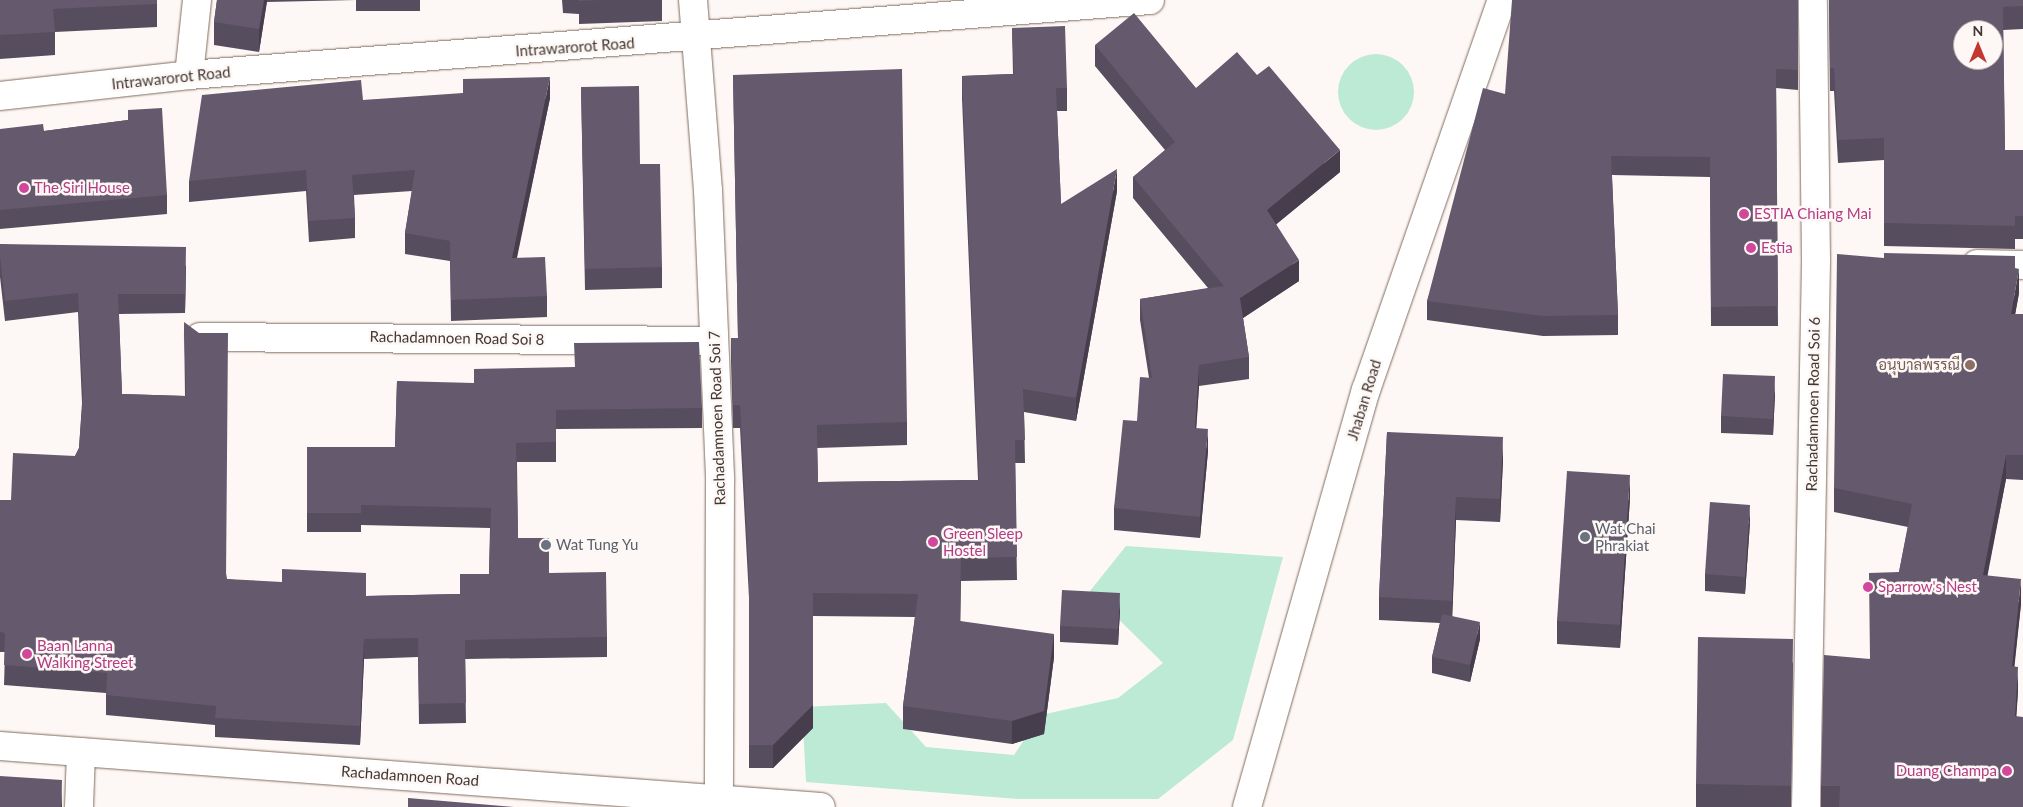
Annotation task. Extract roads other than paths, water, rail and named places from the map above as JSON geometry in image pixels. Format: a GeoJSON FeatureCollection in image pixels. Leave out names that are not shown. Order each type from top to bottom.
{"type":"FeatureCollection","features":[{"type":"Feature","properties":{"kind":"street"},"geometry":{"type":"LineString","coordinates":[[189,75],[196,0]]}},
{"type":"Feature","properties":{"kind":"street","name":"Rachadamnoen Road Soi 7"},"geometry":{"type":"LineString","coordinates":[[693,0],[714,341],[720,481],[719,803]]}},
{"type":"Feature","properties":{"kind":"street","name":"Intrawarorot Road"},"geometry":{"type":"LineString","coordinates":[[0,96],[189,75],[696,38],[1043,4],[1150,0]]}},
{"type":"Feature","properties":{"kind":"street","name":"Jhaban Road"},"geometry":{"type":"LineString","coordinates":[[1247,807],[1366,390],[1502,0]]}},
{"type":"Feature","properties":{"kind":"street","name":"Rachadamnoen Road Soi 6"},"geometry":{"type":"LineString","coordinates":[[1806,807],[1816,260],[1813,0]]}},
{"type":"Feature","properties":{"kind":"street"},"geometry":{"type":"LineString","coordinates":[[1816,260],[1845,261]]}},
{"type":"Feature","properties":{"kind":"street"},"geometry":{"type":"LineString","coordinates":[[1950,263],[2023,265]]}},
{"type":"Feature","properties":{"kind":"street","name":"Rachadamnoen Road Soi 8"},"geometry":{"type":"LineString","coordinates":[[200,336],[714,341]]}},
{"type":"Feature","properties":{"kind":"street","name":"Rachadamnoen Road"},"geometry":{"type":"LineString","coordinates":[[0,746],[719,803],[820,807]]}},
{"type":"Feature","properties":{"kind":"street"},"geometry":{"type":"LineString","coordinates":[[79,807],[81,752]]}},
{"type":"Feature","properties":{"kind":"place","name":"The Siri House"},"geometry":{"type":"Point","coordinates":[24,188]}},
{"type":"Feature","properties":{"kind":"place","name":"ESTIA Chiang Mai"},"geometry":{"type":"Point","coordinates":[1744,214]}},
{"type":"Feature","properties":{"kind":"place","name":"Estia"},"geometry":{"type":"Point","coordinates":[1751,248]}},
{"type":"Feature","properties":{"kind":"place","name":"อนุบาลพรรณี"},"geometry":{"type":"Point","coordinates":[1970,365]}},
{"type":"Feature","properties":{"kind":"place","name":"Wat Chai Phrakiat"},"geometry":{"type":"Point","coordinates":[1585,537]}},
{"type":"Feature","properties":{"kind":"place","name":"Green Sleep Hostel"},"geometry":{"type":"Point","coordinates":[933,542]}},
{"type":"Feature","properties":{"kind":"place","name":"Wat Tung Yu"},"geometry":{"type":"Point","coordinates":[546,545]}},
{"type":"Feature","properties":{"kind":"place","name":"Sparrow's Nest"},"geometry":{"type":"Point","coordinates":[1868,587]}},
{"type":"Feature","properties":{"kind":"place","name":"Baan Lanna Walking Street"},"geometry":{"type":"Point","coordinates":[27,654]}},
{"type":"Feature","properties":{"kind":"place","name":"Duang Champa"},"geometry":{"type":"Point","coordinates":[2007,771]}}]}
